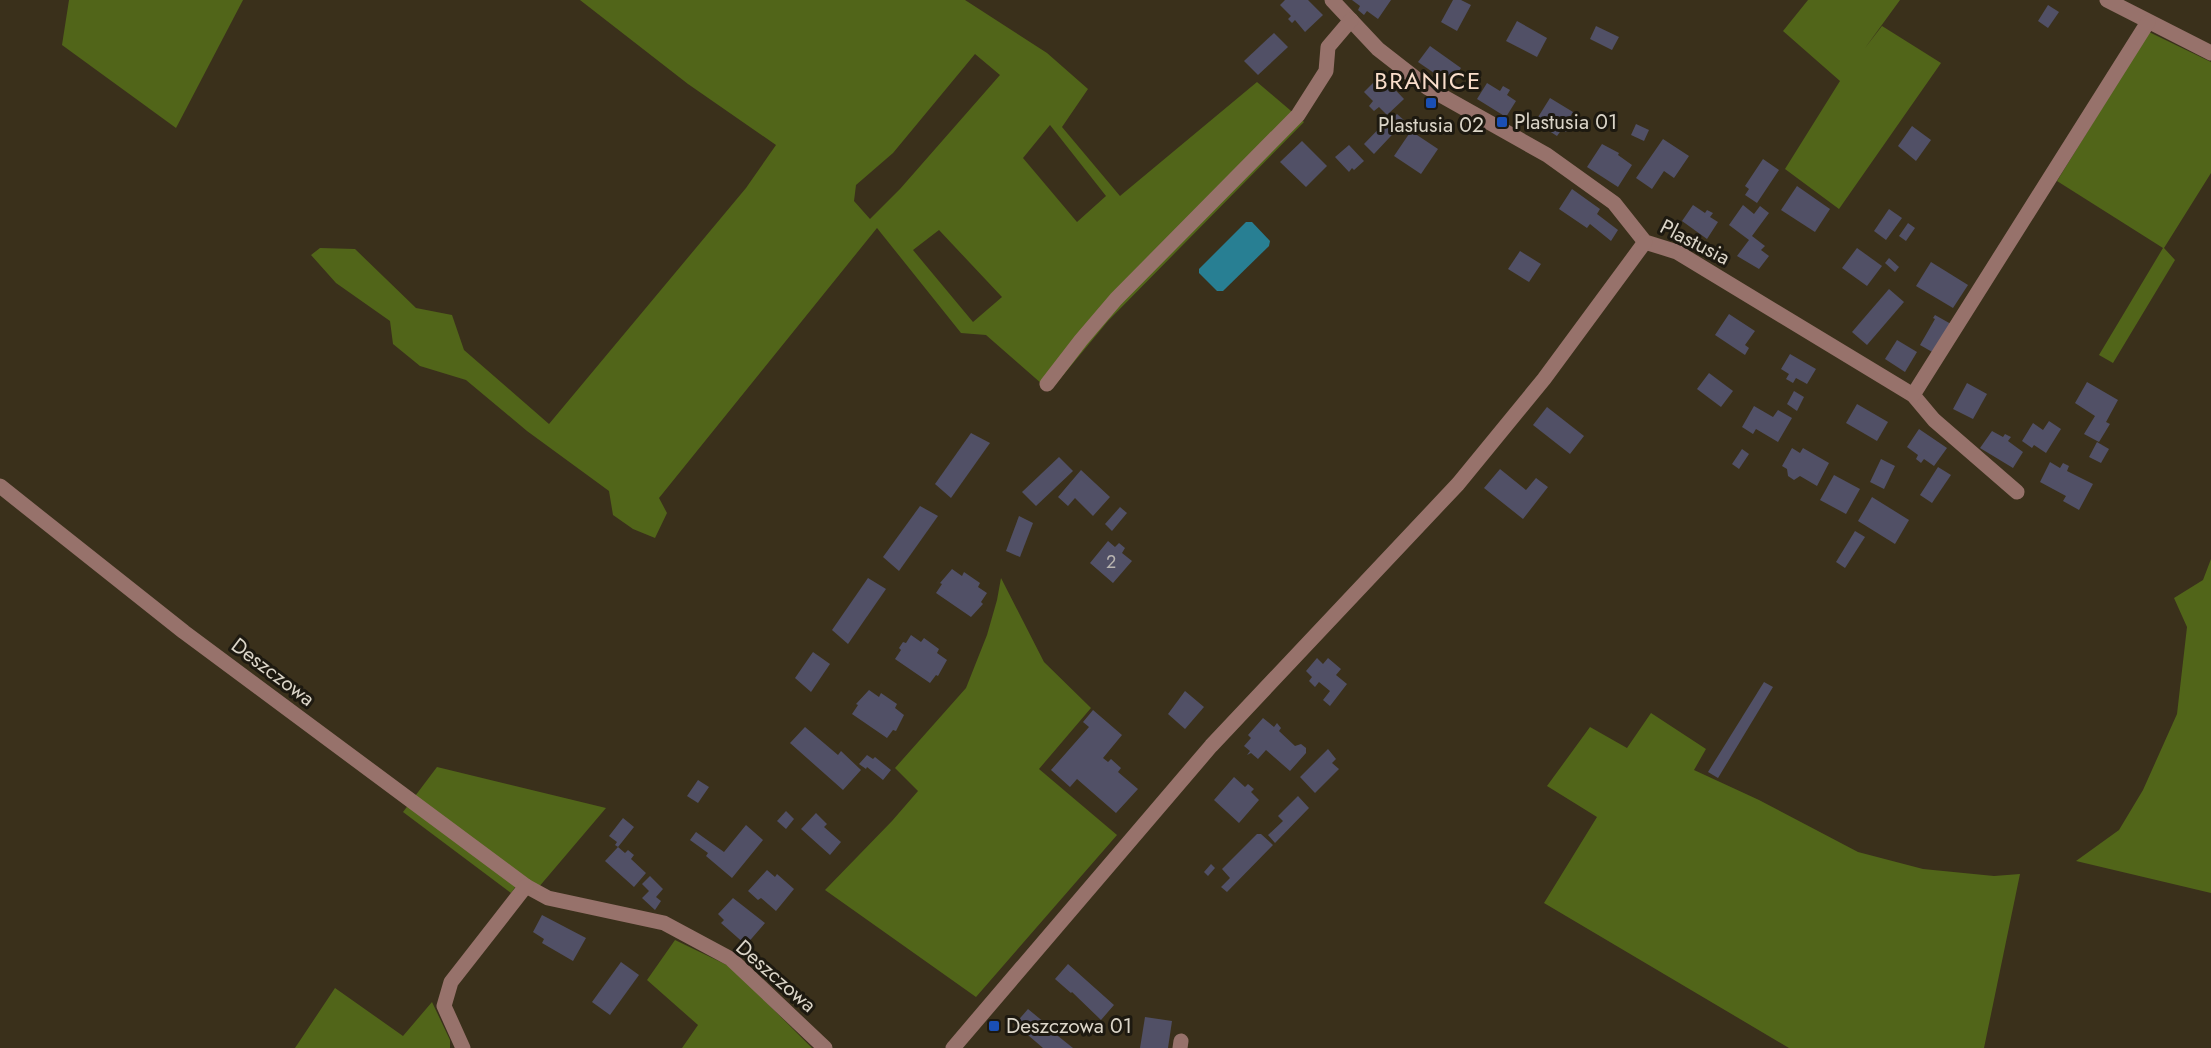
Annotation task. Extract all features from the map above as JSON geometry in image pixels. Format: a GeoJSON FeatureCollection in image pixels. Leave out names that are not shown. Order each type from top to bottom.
{"type":"FeatureCollection","features":[{"type":"Feature","properties":{"kind":"street","name":"Plastusia"},"geometry":{"type":"LineString","coordinates":[[1332,0],[1378,50],[1428,88],[1547,155],[1614,203],[1645,242],[1677,252],[1913,395],[1934,420],[2018,492]]}},
{"type":"Feature","properties":{"kind":"street"},"geometry":{"type":"LineString","coordinates":[[2107,0],[2211,53]]}},
{"type":"Feature","properties":{"kind":"street"},"geometry":{"type":"LineString","coordinates":[[1047,384],[1116,299],[1298,115],[1326,71],[1328,47],[1351,20]]}},
{"type":"Feature","properties":{"kind":"street"},"geometry":{"type":"LineString","coordinates":[[1913,395],[2148,22]]}},
{"type":"Feature","properties":{"kind":"street"},"geometry":{"type":"LineString","coordinates":[[953,1048],[1211,746],[1458,484],[1544,379],[1645,242]]}},
{"type":"Feature","properties":{"kind":"street","name":"Deszczowa"},"geometry":{"type":"LineString","coordinates":[[0,486],[184,632],[526,886],[548,898],[664,923],[674,928],[731,960],[825,1048]]}},
{"type":"Feature","properties":{"kind":"street"},"geometry":{"type":"LineString","coordinates":[[463,1048],[444,1006],[451,982],[526,886]]}},
{"type":"Feature","properties":{"kind":"green space"},"geometry":{"type":"Polygon","coordinates":[[[69,0],[243,0],[176,128],[62,45],[69,0]]]}},
{"type":"Feature","properties":{"kind":"green space"},"geometry":{"type":"Polygon","coordinates":[[[580,0],[965,0],[1047,53],[1088,89],[1062,127],[1120,196],[1257,82],[1304,122],[1108,321],[1050,391],[986,335],[961,333],[877,228],[659,498],[667,513],[655,538],[633,529],[613,515],[609,491],[527,431],[466,380],[420,366],[393,344],[390,321],[336,283],[311,255],[320,248],[355,249],[416,308],[452,315],[464,350],[549,424],[746,188],[776,145],[688,84],[580,0]],[[975,54],[893,153],[856,185],[854,201],[870,219],[900,189],[1000,75],[975,54]],[[1050,125],[1023,158],[1077,222],[1106,196],[1050,125]],[[939,230],[913,250],[973,322],[1002,297],[939,230]]]}},
{"type":"Feature","properties":{"kind":"green space"},"geometry":{"type":"Polygon","coordinates":[[[1808,0],[1900,0],[1865,48],[1882,26],[1941,63],[1839,209],[1785,169],[1840,81],[1783,31],[1808,0]]]}},
{"type":"Feature","properties":{"kind":"green space"},"geometry":{"type":"Polygon","coordinates":[[[2149,32],[2211,62],[2211,173],[2164,248],[2175,260],[2113,363],[2099,355],[2163,248],[2057,181],[2149,32]]]}},
{"type":"Feature","properties":{"kind":"green space"},"geometry":{"type":"Polygon","coordinates":[[[2211,559],[2211,893],[2076,861],[2119,830],[2143,790],[2177,714],[2187,627],[2174,598],[2203,580],[2211,559]]]}},
{"type":"Feature","properties":{"kind":"green space"},"geometry":{"type":"Polygon","coordinates":[[[1001,578],[1044,662],[1091,708],[1039,769],[1117,835],[976,997],[825,890],[918,791],[895,768],[966,688],[987,635],[1001,578]]]}},
{"type":"Feature","properties":{"kind":"green space"},"geometry":{"type":"Polygon","coordinates":[[[1651,713],[1706,749],[1694,770],[1759,800],[1858,852],[1923,869],[1994,876],[2020,874],[1984,1048],[1789,1048],[1544,903],[1597,817],[1547,786],[1590,727],[1627,748],[1651,713]]]}},
{"type":"Feature","properties":{"kind":"green space"},"geometry":{"type":"Polygon","coordinates":[[[437,767],[606,808],[538,888],[522,877],[511,893],[403,812],[437,767]]]}},
{"type":"Feature","properties":{"kind":"green space"},"geometry":{"type":"Polygon","coordinates":[[[675,940],[731,967],[812,1048],[682,1048],[698,1025],[647,980],[675,940]]]}},
{"type":"Feature","properties":{"kind":"green space"},"geometry":{"type":"Polygon","coordinates":[[[335,988],[403,1036],[432,1002],[450,1040],[450,1048],[295,1048],[335,988]]]}},
{"type":"Feature","properties":{"kind":"water"},"geometry":{"type":"Polygon","coordinates":[[[1246,222],[1252,222],[1270,241],[1269,246],[1223,291],[1217,291],[1199,273],[1199,269],[1246,222]]]}},
{"type":"Feature","properties":{"kind":"building"},"geometry":{"type":"Polygon","coordinates":[[[1285,0],[1308,0],[1323,15],[1305,32],[1295,20],[1292,23],[1288,19],[1291,16],[1280,5],[1285,0]]]}},
{"type":"Feature","properties":{"kind":"building"},"geometry":{"type":"Polygon","coordinates":[[[1352,0],[1391,0],[1378,19],[1367,11],[1364,15],[1358,10],[1360,6],[1352,0]]]}},
{"type":"Feature","properties":{"kind":"building"},"geometry":{"type":"Polygon","coordinates":[[[1453,0],[1461,0],[1471,5],[1457,31],[1441,22],[1453,0]]]}},
{"type":"Feature","properties":{"kind":"building"},"geometry":{"type":"Polygon","coordinates":[[[2048,5],[2059,12],[2048,28],[2038,21],[2048,5]]]}},
{"type":"Feature","properties":{"kind":"building"},"geometry":{"type":"Polygon","coordinates":[[[1517,21],[1547,38],[1537,57],[1506,41],[1517,21]]]}},
{"type":"Feature","properties":{"kind":"building"},"geometry":{"type":"Polygon","coordinates":[[[1596,26],[1619,37],[1612,50],[1590,39],[1596,26]]]}},
{"type":"Feature","properties":{"kind":"building"},"geometry":{"type":"Polygon","coordinates":[[[1274,33],[1288,47],[1258,75],[1244,61],[1274,33]]]}},
{"type":"Feature","properties":{"kind":"building"},"geometry":{"type":"Polygon","coordinates":[[[1430,46],[1461,68],[1450,84],[1418,62],[1430,46]]]}},
{"type":"Feature","properties":{"kind":"building"},"geometry":{"type":"Polygon","coordinates":[[[1381,75],[1404,99],[1387,115],[1379,107],[1374,111],[1369,106],[1373,101],[1364,92],[1381,75]]]}},
{"type":"Feature","properties":{"kind":"building"},"geometry":{"type":"Polygon","coordinates":[[[1487,83],[1500,91],[1503,86],[1510,90],[1507,95],[1516,101],[1506,117],[1477,99],[1487,83]]]}},
{"type":"Feature","properties":{"kind":"building"},"geometry":{"type":"Polygon","coordinates":[[[1550,98],[1573,112],[1566,123],[1570,126],[1566,132],[1562,129],[1557,136],[1535,122],[1550,98]]]}},
{"type":"Feature","properties":{"kind":"building"},"geometry":{"type":"Polygon","coordinates":[[[1397,114],[1405,121],[1374,154],[1364,144],[1391,116],[1393,118],[1397,114]]]}},
{"type":"Feature","properties":{"kind":"building"},"geometry":{"type":"Polygon","coordinates":[[[1636,124],[1649,130],[1644,141],[1631,135],[1636,124]]]}},
{"type":"Feature","properties":{"kind":"building"},"geometry":{"type":"Polygon","coordinates":[[[1912,126],[1931,140],[1916,161],[1898,146],[1912,126]]]}},
{"type":"Feature","properties":{"kind":"building"},"geometry":{"type":"Polygon","coordinates":[[[1411,131],[1438,149],[1421,174],[1394,156],[1411,131]]]}},
{"type":"Feature","properties":{"kind":"building"},"geometry":{"type":"Polygon","coordinates":[[[1663,139],[1689,156],[1674,178],[1664,171],[1652,189],[1636,178],[1663,139]]]}},
{"type":"Feature","properties":{"kind":"building"},"geometry":{"type":"Polygon","coordinates":[[[1302,141],[1327,166],[1306,187],[1280,162],[1302,141]]]}},
{"type":"Feature","properties":{"kind":"building"},"geometry":{"type":"Polygon","coordinates":[[[1602,144],[1619,153],[1618,155],[1632,165],[1618,187],[1587,167],[1602,144]]]}},
{"type":"Feature","properties":{"kind":"building"},"geometry":{"type":"Polygon","coordinates":[[[1349,145],[1364,161],[1349,172],[1335,157],[1349,145]]]}},
{"type":"Feature","properties":{"kind":"building"},"geometry":{"type":"Polygon","coordinates":[[[1763,159],[1779,170],[1757,203],[1745,195],[1749,189],[1745,186],[1763,159]]]}},
{"type":"Feature","properties":{"kind":"building"},"geometry":{"type":"Polygon","coordinates":[[[1797,186],[1830,209],[1815,232],[1781,210],[1797,186]]]}},
{"type":"Feature","properties":{"kind":"building"},"geometry":{"type":"Polygon","coordinates":[[[1572,189],[1600,209],[1597,214],[1618,230],[1611,241],[1590,224],[1587,228],[1559,209],[1572,189]]]}},
{"type":"Feature","properties":{"kind":"building"},"geometry":{"type":"Polygon","coordinates":[[[1693,205],[1705,213],[1707,210],[1713,213],[1710,217],[1718,222],[1707,239],[1682,221],[1693,205]]]}},
{"type":"Feature","properties":{"kind":"building"},"geometry":{"type":"Polygon","coordinates":[[[1743,205],[1754,214],[1760,206],[1769,213],[1752,236],[1765,246],[1761,250],[1769,256],[1759,269],[1737,256],[1749,240],[1729,225],[1743,205]]]}},
{"type":"Feature","properties":{"kind":"building"},"geometry":{"type":"Polygon","coordinates":[[[1889,209],[1902,218],[1886,240],[1874,231],[1889,209]]]}},
{"type":"Feature","properties":{"kind":"building"},"geometry":{"type":"Polygon","coordinates":[[[1908,223],[1915,228],[1906,241],[1899,236],[1908,223]]]}},
{"type":"Feature","properties":{"kind":"building"},"geometry":{"type":"Polygon","coordinates":[[[1857,248],[1882,266],[1867,286],[1842,268],[1857,248]]]}},
{"type":"Feature","properties":{"kind":"building"},"geometry":{"type":"Polygon","coordinates":[[[1520,251],[1541,264],[1529,282],[1508,269],[1520,251]]]}},
{"type":"Feature","properties":{"kind":"building"},"geometry":{"type":"Polygon","coordinates":[[[1889,258],[1899,267],[1895,272],[1885,263],[1889,258]]]}},
{"type":"Feature","properties":{"kind":"building"},"geometry":{"type":"Polygon","coordinates":[[[1931,262],[1968,285],[1953,308],[1916,286],[1931,262]]]}},
{"type":"Feature","properties":{"kind":"building"},"geometry":{"type":"Polygon","coordinates":[[[1889,289],[1904,302],[1867,345],[1852,332],[1889,289]]]}},
{"type":"Feature","properties":{"kind":"building"},"geometry":{"type":"Polygon","coordinates":[[[1729,314],[1755,331],[1745,345],[1749,348],[1745,355],[1715,335],[1729,314]]]}},
{"type":"Feature","properties":{"kind":"building"},"geometry":{"type":"Polygon","coordinates":[[[1935,315],[1951,324],[1934,353],[1920,345],[1935,315]]]}},
{"type":"Feature","properties":{"kind":"building"},"geometry":{"type":"Polygon","coordinates":[[[1897,340],[1917,352],[1905,372],[1885,359],[1897,340]]]}},
{"type":"Feature","properties":{"kind":"building"},"geometry":{"type":"Polygon","coordinates":[[[1790,354],[1816,369],[1807,384],[1796,378],[1793,383],[1786,379],[1789,374],[1781,369],[1790,354]]]}},
{"type":"Feature","properties":{"kind":"building"},"geometry":{"type":"Polygon","coordinates":[[[1709,373],[1733,391],[1721,407],[1697,389],[1709,373]]]}},
{"type":"Feature","properties":{"kind":"building"},"geometry":{"type":"Polygon","coordinates":[[[2087,382],[2118,400],[2106,422],[2110,424],[2099,442],[2084,434],[2095,416],[2075,403],[2087,382]]]}},
{"type":"Feature","properties":{"kind":"building"},"geometry":{"type":"Polygon","coordinates":[[[1967,383],[1987,394],[1973,419],[1953,409],[1967,383]]]}},
{"type":"Feature","properties":{"kind":"building"},"geometry":{"type":"Polygon","coordinates":[[[1794,391],[1804,397],[1797,411],[1787,404],[1794,391]]]}},
{"type":"Feature","properties":{"kind":"building"},"geometry":{"type":"Polygon","coordinates":[[[1857,404],[1888,422],[1877,441],[1846,423],[1857,404]]]}},
{"type":"Feature","properties":{"kind":"building"},"geometry":{"type":"Polygon","coordinates":[[[1754,406],[1773,417],[1778,410],[1792,418],[1778,442],[1756,429],[1753,434],[1742,427],[1754,406]]]}},
{"type":"Feature","properties":{"kind":"building"},"geometry":{"type":"Polygon","coordinates":[[[1547,407],[1584,436],[1570,454],[1533,425],[1547,407]]]}},
{"type":"Feature","properties":{"kind":"building"},"geometry":{"type":"Polygon","coordinates":[[[2049,421],[2061,429],[2046,453],[2022,441],[2033,423],[2043,430],[2049,421]]]}},
{"type":"Feature","properties":{"kind":"building"},"geometry":{"type":"Polygon","coordinates":[[[1919,429],[1947,448],[1934,466],[1924,459],[1921,463],[1916,459],[1918,455],[1907,447],[1919,429]]]}},
{"type":"Feature","properties":{"kind":"building"},"geometry":{"type":"Polygon","coordinates":[[[1992,431],[2003,437],[2005,434],[2011,437],[2008,441],[2023,452],[2013,468],[1980,448],[1992,431]]]}},
{"type":"Feature","properties":{"kind":"building"},"geometry":{"type":"Polygon","coordinates":[[[971,433],[990,443],[951,498],[935,484],[971,433]]]}},
{"type":"Feature","properties":{"kind":"building"},"geometry":{"type":"Polygon","coordinates":[[[2097,442],[2109,449],[2101,463],[2089,457],[2097,442]]]}},
{"type":"Feature","properties":{"kind":"building"},"geometry":{"type":"Polygon","coordinates":[[[1792,448],[1800,453],[1803,448],[1829,463],[1817,486],[1800,476],[1794,480],[1788,476],[1787,469],[1782,466],[1792,448]]]}},
{"type":"Feature","properties":{"kind":"building"},"geometry":{"type":"Polygon","coordinates":[[[1742,449],[1749,454],[1739,469],[1732,464],[1742,449]]]}},
{"type":"Feature","properties":{"kind":"building"},"geometry":{"type":"Polygon","coordinates":[[[1059,457],[1073,471],[1036,506],[1022,492],[1059,457]]]}},
{"type":"Feature","properties":{"kind":"building"},"geometry":{"type":"Polygon","coordinates":[[[1881,459],[1895,466],[1884,489],[1870,482],[1881,459]]]}},
{"type":"Feature","properties":{"kind":"building"},"geometry":{"type":"Polygon","coordinates":[[[2050,462],[2060,468],[2063,463],[2069,466],[2067,471],[2093,484],[2079,510],[2063,501],[2066,496],[2040,482],[2050,462]]]}},
{"type":"Feature","properties":{"kind":"building"},"geometry":{"type":"Polygon","coordinates":[[[1938,467],[1951,475],[1932,503],[1920,495],[1938,467]]]}},
{"type":"Feature","properties":{"kind":"building"},"geometry":{"type":"Polygon","coordinates":[[[1500,469],[1526,490],[1536,478],[1548,487],[1523,519],[1484,488],[1500,469]]]}},
{"type":"Feature","properties":{"kind":"building"},"geometry":{"type":"Polygon","coordinates":[[[1081,470],[1110,497],[1093,516],[1075,498],[1068,506],[1058,497],[1081,470]]]}},
{"type":"Feature","properties":{"kind":"building"},"geometry":{"type":"Polygon","coordinates":[[[1834,475],[1860,489],[1846,514],[1820,500],[1834,475]]]}},
{"type":"Feature","properties":{"kind":"building"},"geometry":{"type":"Polygon","coordinates":[[[1872,497],[1909,520],[1895,544],[1858,521],[1872,497]]]}},
{"type":"Feature","properties":{"kind":"building"},"geometry":{"type":"Polygon","coordinates":[[[920,506],[938,516],[899,571],[883,557],[920,506]]]}},
{"type":"Feature","properties":{"kind":"building"},"geometry":{"type":"Polygon","coordinates":[[[1120,507],[1127,513],[1112,531],[1105,524],[1120,507]]]}},
{"type":"Feature","properties":{"kind":"building"},"geometry":{"type":"Polygon","coordinates":[[[1019,516],[1033,523],[1020,557],[1006,551],[1019,516]]]}},
{"type":"Feature","properties":{"kind":"building"},"geometry":{"type":"Polygon","coordinates":[[[1855,531],[1865,537],[1845,568],[1836,562],[1855,531]]]}},
{"type":"Feature","properties":{"kind":"building"},"geometry":{"type":"Polygon","coordinates":[[[1108,541],[1115,547],[1119,543],[1125,548],[1122,553],[1132,561],[1113,583],[1090,563],[1108,541]]]}},
{"type":"Feature","properties":{"kind":"building"},"geometry":{"type":"Polygon","coordinates":[[[952,569],[962,576],[964,572],[980,583],[978,587],[987,593],[981,602],[983,604],[971,617],[936,593],[942,584],[940,583],[952,569]]]}},
{"type":"Feature","properties":{"kind":"building"},"geometry":{"type":"Polygon","coordinates":[[[868,578],[886,589],[848,644],[832,630],[868,578]]]}},
{"type":"Feature","properties":{"kind":"building"},"geometry":{"type":"Polygon","coordinates":[[[911,635],[921,642],[924,638],[939,649],[937,653],[947,660],[938,676],[936,675],[930,683],[895,659],[903,642],[906,643],[911,635]]]}},
{"type":"Feature","properties":{"kind":"building"},"geometry":{"type":"Polygon","coordinates":[[[813,652],[830,664],[811,692],[795,678],[813,652]]]}},
{"type":"Feature","properties":{"kind":"building"},"geometry":{"type":"Polygon","coordinates":[[[1317,658],[1323,664],[1328,658],[1341,669],[1336,675],[1347,684],[1330,706],[1323,700],[1330,691],[1319,682],[1315,687],[1309,681],[1312,677],[1306,671],[1317,658]]]}},
{"type":"Feature","properties":{"kind":"building"},"geometry":{"type":"Polygon","coordinates":[[[1764,682],[1773,687],[1718,778],[1708,772],[1764,682]]]}},
{"type":"Feature","properties":{"kind":"building"},"geometry":{"type":"Polygon","coordinates":[[[869,690],[879,697],[881,693],[897,704],[895,708],[904,715],[896,731],[893,730],[887,738],[852,714],[858,705],[856,704],[869,690]]]}},
{"type":"Feature","properties":{"kind":"building"},"geometry":{"type":"Polygon","coordinates":[[[1185,691],[1204,707],[1185,729],[1168,714],[1185,691]]]}},
{"type":"Feature","properties":{"kind":"building"},"geometry":{"type":"Polygon","coordinates":[[[1093,710],[1122,735],[1103,758],[1108,762],[1111,759],[1121,768],[1118,772],[1138,789],[1116,813],[1077,779],[1070,787],[1051,770],[1089,727],[1083,722],[1093,710]]]}},
{"type":"Feature","properties":{"kind":"building"},"geometry":{"type":"Polygon","coordinates":[[[1263,718],[1274,727],[1277,723],[1281,728],[1279,731],[1295,746],[1301,744],[1306,748],[1306,753],[1290,771],[1266,750],[1258,759],[1251,753],[1247,755],[1250,751],[1244,746],[1251,738],[1248,735],[1263,718]]]}},
{"type":"Feature","properties":{"kind":"building"},"geometry":{"type":"Polygon","coordinates":[[[805,727],[838,755],[841,751],[861,770],[843,790],[790,743],[805,727]]]}},
{"type":"Feature","properties":{"kind":"building"},"geometry":{"type":"Polygon","coordinates":[[[1328,749],[1336,759],[1332,763],[1339,769],[1315,793],[1300,777],[1328,749]]]}},
{"type":"Feature","properties":{"kind":"building"},"geometry":{"type":"Polygon","coordinates":[[[867,755],[873,759],[875,757],[891,770],[883,780],[867,767],[866,769],[859,764],[867,755]]]}},
{"type":"Feature","properties":{"kind":"building"},"geometry":{"type":"Polygon","coordinates":[[[1234,777],[1245,787],[1248,784],[1254,789],[1251,792],[1259,800],[1239,823],[1214,800],[1234,777]]]}},
{"type":"Feature","properties":{"kind":"building"},"geometry":{"type":"Polygon","coordinates":[[[698,780],[709,787],[698,803],[687,796],[698,780]]]}},
{"type":"Feature","properties":{"kind":"building"},"geometry":{"type":"Polygon","coordinates":[[[1298,796],[1309,808],[1275,843],[1268,835],[1283,821],[1278,816],[1298,796]]]}},
{"type":"Feature","properties":{"kind":"building"},"geometry":{"type":"Polygon","coordinates":[[[786,811],[794,819],[786,829],[777,821],[786,811]]]}},
{"type":"Feature","properties":{"kind":"building"},"geometry":{"type":"Polygon","coordinates":[[[816,813],[827,824],[824,827],[841,842],[830,855],[801,829],[816,813]]]}},
{"type":"Feature","properties":{"kind":"building"},"geometry":{"type":"Polygon","coordinates":[[[623,818],[634,827],[618,847],[615,845],[617,842],[609,836],[623,818]]]}},
{"type":"Feature","properties":{"kind":"building"},"geometry":{"type":"Polygon","coordinates":[[[746,825],[763,840],[732,878],[706,856],[708,853],[690,840],[696,832],[724,852],[746,825]]]}},
{"type":"Feature","properties":{"kind":"building"},"geometry":{"type":"Polygon","coordinates":[[[1257,834],[1261,834],[1273,845],[1227,892],[1221,887],[1230,878],[1222,869],[1257,834]]]}},
{"type":"Feature","properties":{"kind":"building"},"geometry":{"type":"Polygon","coordinates":[[[618,847],[625,853],[628,850],[634,855],[631,859],[646,873],[634,887],[605,861],[618,847]]]}},
{"type":"Feature","properties":{"kind":"building"},"geometry":{"type":"Polygon","coordinates":[[[1211,864],[1215,868],[1208,876],[1204,872],[1211,864]]]}},
{"type":"Feature","properties":{"kind":"building"},"geometry":{"type":"Polygon","coordinates":[[[767,870],[775,877],[777,874],[794,889],[776,911],[761,898],[758,900],[748,891],[767,870]]]}},
{"type":"Feature","properties":{"kind":"building"},"geometry":{"type":"Polygon","coordinates":[[[650,876],[663,889],[656,897],[661,901],[655,910],[642,898],[649,891],[642,884],[650,876]]]}},
{"type":"Feature","properties":{"kind":"building"},"geometry":{"type":"Polygon","coordinates":[[[733,898],[765,923],[746,945],[721,923],[724,920],[718,914],[733,898]]]}},
{"type":"Feature","properties":{"kind":"building"},"geometry":{"type":"Polygon","coordinates":[[[542,915],[586,938],[573,961],[542,943],[544,939],[533,932],[542,915]]]}},
{"type":"Feature","properties":{"kind":"building"},"geometry":{"type":"Polygon","coordinates":[[[621,962],[639,975],[610,1015],[592,1002],[621,962]]]}},
{"type":"Feature","properties":{"kind":"building"},"geometry":{"type":"Polygon","coordinates":[[[1068,964],[1114,1005],[1101,1020],[1055,979],[1068,964]]]}},
{"type":"Feature","properties":{"kind":"building"},"geometry":{"type":"Polygon","coordinates":[[[1028,1009],[1073,1048],[1043,1048],[1015,1024],[1028,1009]]]}},
{"type":"Feature","properties":{"kind":"building"},"geometry":{"type":"Polygon","coordinates":[[[1145,1017],[1172,1021],[1168,1048],[1140,1048],[1145,1017]]]}},
{"type":"Feature","properties":{"kind":"place","name":"Plastusia 02"},"geometry":{"type":"Point","coordinates":[1431,103]}},
{"type":"Feature","properties":{"kind":"place","name":"Plastusia 01"},"geometry":{"type":"Point","coordinates":[1502,122]}},
{"type":"Feature","properties":{"kind":"place","name":"Deszczowa 01"},"geometry":{"type":"Point","coordinates":[994,1026]}},
{"type":"Feature","properties":{"kind":"district","name":"BRANICE"},"geometry":{"type":"Point","coordinates":[1428,80]}}]}
